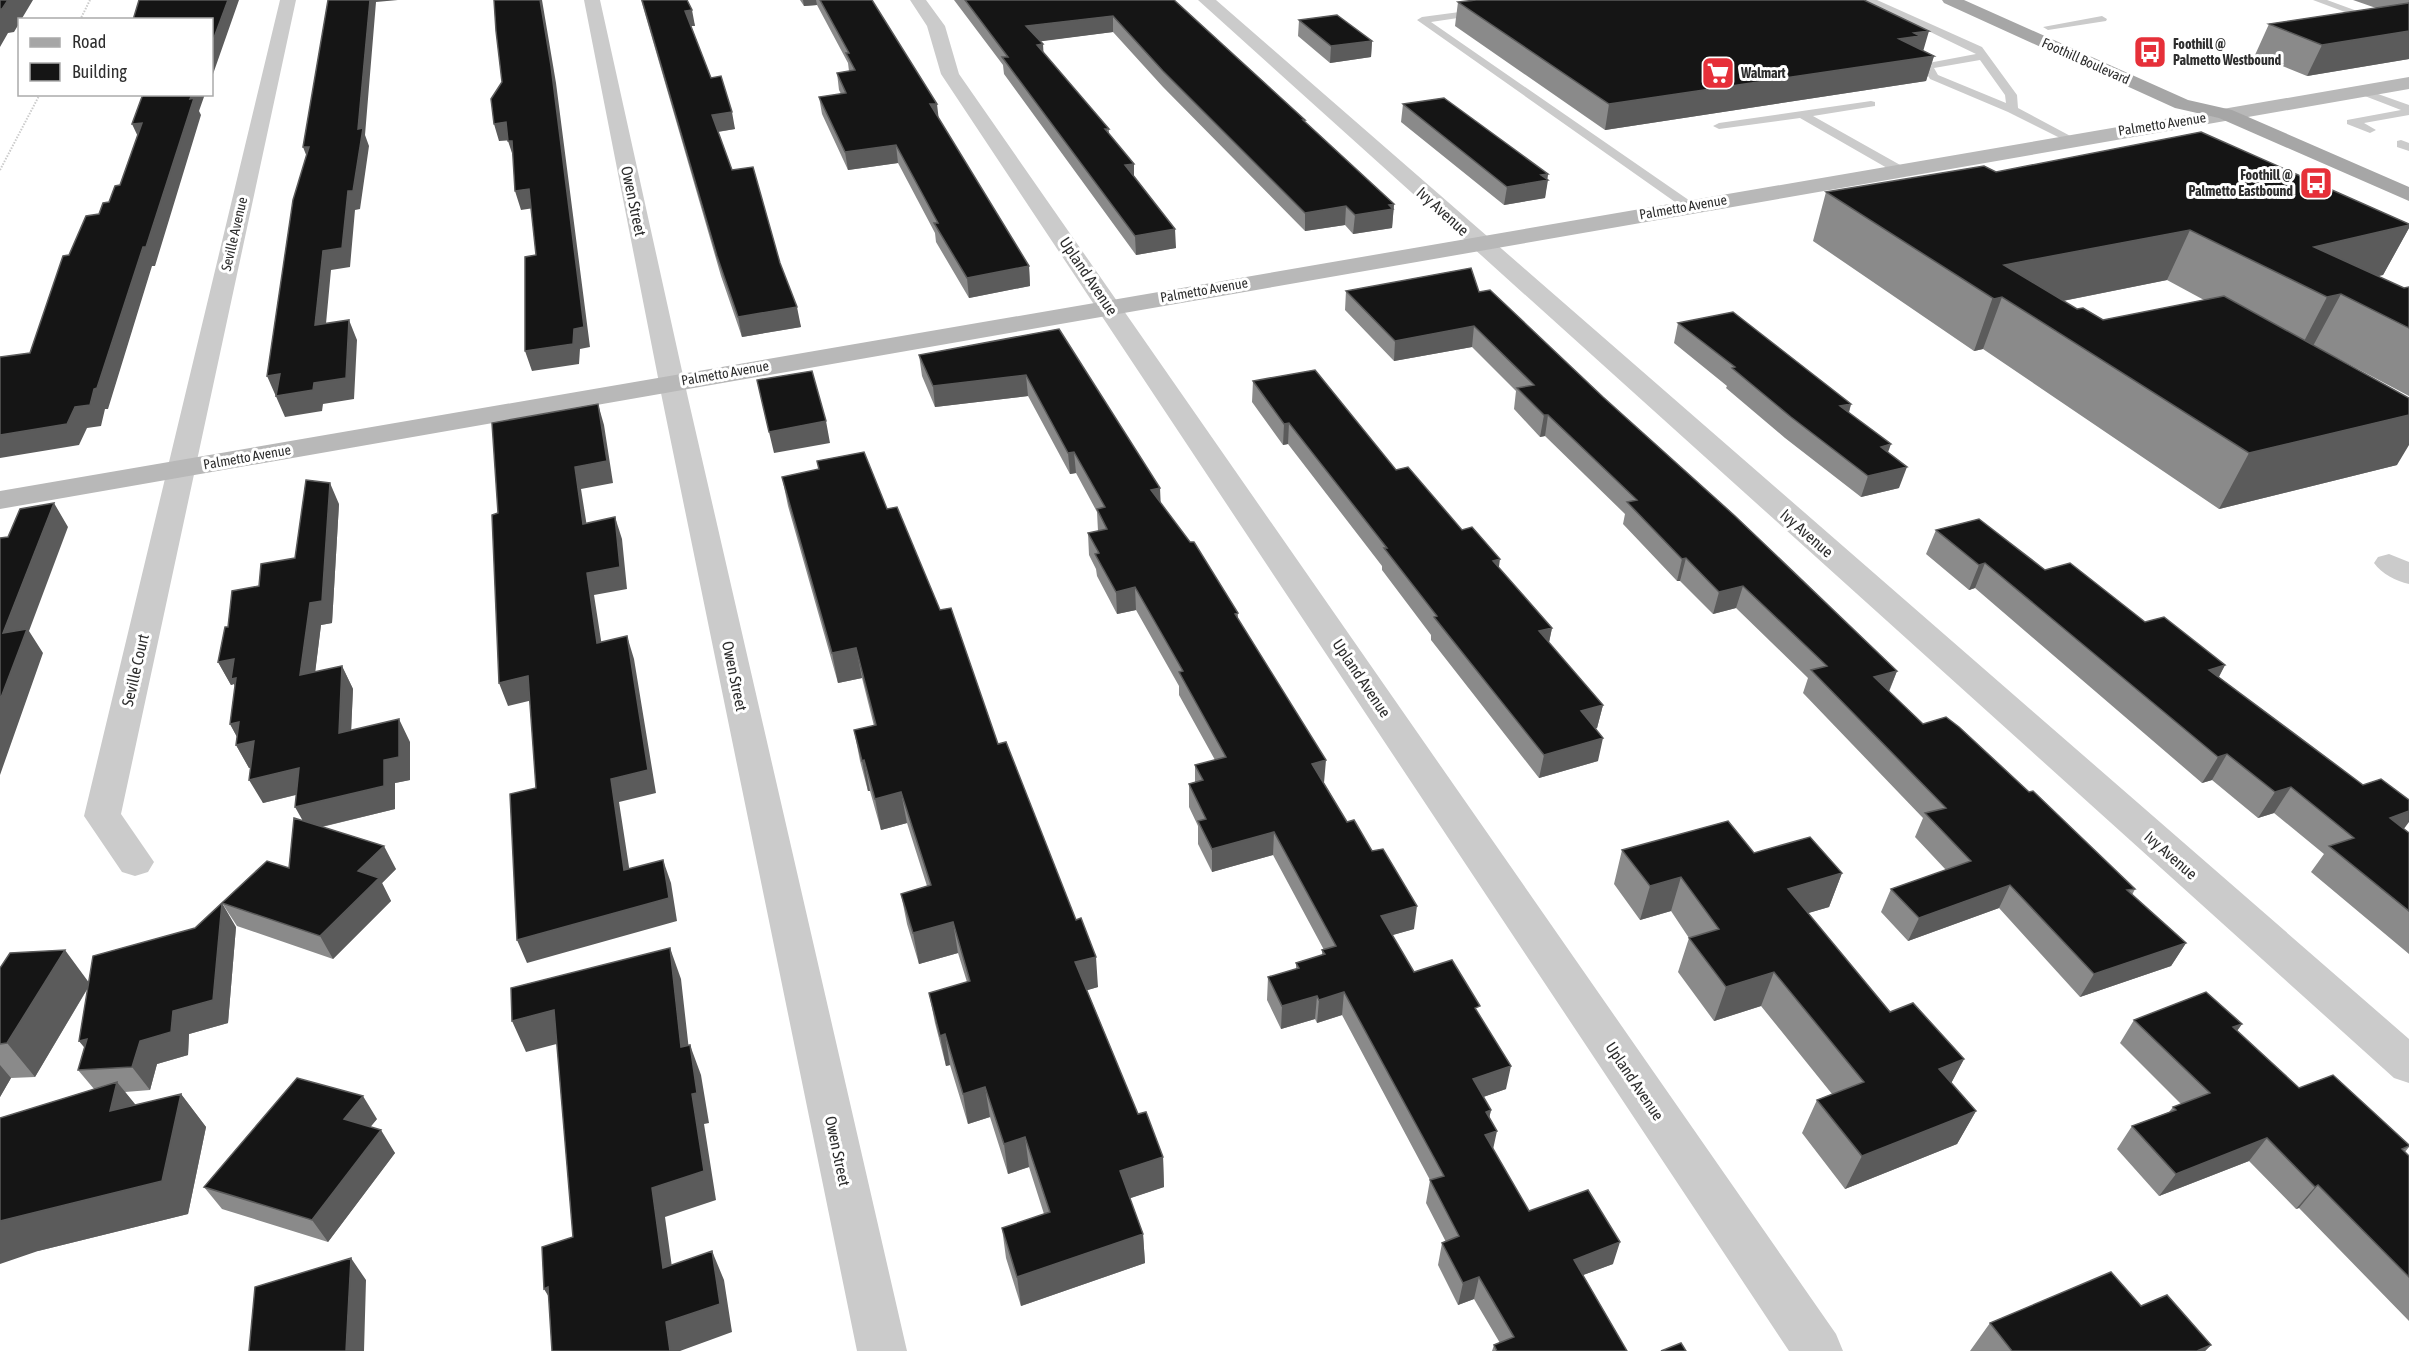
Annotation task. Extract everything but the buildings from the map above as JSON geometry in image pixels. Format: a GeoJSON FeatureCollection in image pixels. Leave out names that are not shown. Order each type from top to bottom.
{"type":"FeatureCollection","features":[{"type":"Feature","properties":{"kind":"main road","name":"Foothill Boulevard"},"geometry":{"type":"LineString","coordinates":[[1950,0],[2182,104],[2225,114],[2409,195]]}},
{"type":"Feature","properties":{"kind":"main road","name":"Foothill Boulevard"},"geometry":{"type":"LineString","coordinates":[[1986,0],[2212,98],[2225,114]]}},
{"type":"Feature","properties":{"kind":"street","name":"Seville Avenue"},"geometry":{"type":"LineString","coordinates":[[180,468],[288,0]]}},
{"type":"Feature","properties":{"kind":"street","name":"Owen Street"},"geometry":{"type":"LineString","coordinates":[[592,0],[672,383],[882,1351]]}},
{"type":"Feature","properties":{"kind":"street","name":"Upland Avenue"},"geometry":{"type":"LineString","coordinates":[[918,0],[936,26],[950,74],[1818,1351]]}},
{"type":"Feature","properties":{"kind":"street","name":"Ivy Avenue"},"geometry":{"type":"LineString","coordinates":[[1206,0],[2409,1065]]}},
{"type":"Feature","properties":{"kind":"street","name":"Palmetto Avenue"},"geometry":{"type":"LineString","coordinates":[[0,500],[1898,169],[2409,83]]}},
{"type":"Feature","properties":{"kind":"street","name":"Seville Court"},"geometry":{"type":"LineString","coordinates":[[135,862],[102,816],[180,468]]}},
{"type":"Feature","properties":{"kind":"lane"},"geometry":{"type":"LineString","coordinates":[[1869,0],[1978,49],[2011,95],[2012,110]]}},
{"type":"Feature","properties":{"kind":"lane"},"geometry":{"type":"LineString","coordinates":[[2318,0],[2409,33]]}},
{"type":"Feature","properties":{"kind":"lane"},"geometry":{"type":"LineString","coordinates":[[1489,12],[1422,21],[1689,206]]}},
{"type":"Feature","properties":{"kind":"lane"},"geometry":{"type":"LineString","coordinates":[[2048,27],[2102,19]]}},
{"type":"Feature","properties":{"kind":"lane"},"geometry":{"type":"LineString","coordinates":[[1983,56],[1927,66],[1934,77],[2012,110],[2070,140]]}},
{"type":"Feature","properties":{"kind":"lane"},"geometry":{"type":"LineString","coordinates":[[2361,91],[2409,111]]}},
{"type":"Feature","properties":{"kind":"lane"},"geometry":{"type":"LineString","coordinates":[[1719,126],[1870,104]]}},
{"type":"Feature","properties":{"kind":"lane"},"geometry":{"type":"LineString","coordinates":[[2370,130],[2351,122],[2409,111]]}},
{"type":"Feature","properties":{"kind":"lane"},"geometry":{"type":"LineString","coordinates":[[1802,114],[1898,169]]}},
{"type":"Feature","properties":{"kind":"path"},"geometry":{"type":"LineString","coordinates":[[81,18],[90,0]]}},
{"type":"Feature","properties":{"kind":"path"},"geometry":{"type":"LineString","coordinates":[[0,170],[39,96]]}},
{"type":"Feature","properties":{"kind":"place","name":"Foothill @ Palmetto Westbound"},"geometry":{"type":"Point","coordinates":[2150,52]}},
{"type":"Feature","properties":{"kind":"place","name":"Walmart"},"geometry":{"type":"Point","coordinates":[1718,73]}},
{"type":"Feature","properties":{"kind":"place","name":"Foothill @ Palmetto Eastbound"},"geometry":{"type":"Point","coordinates":[2316,183]}}]}
